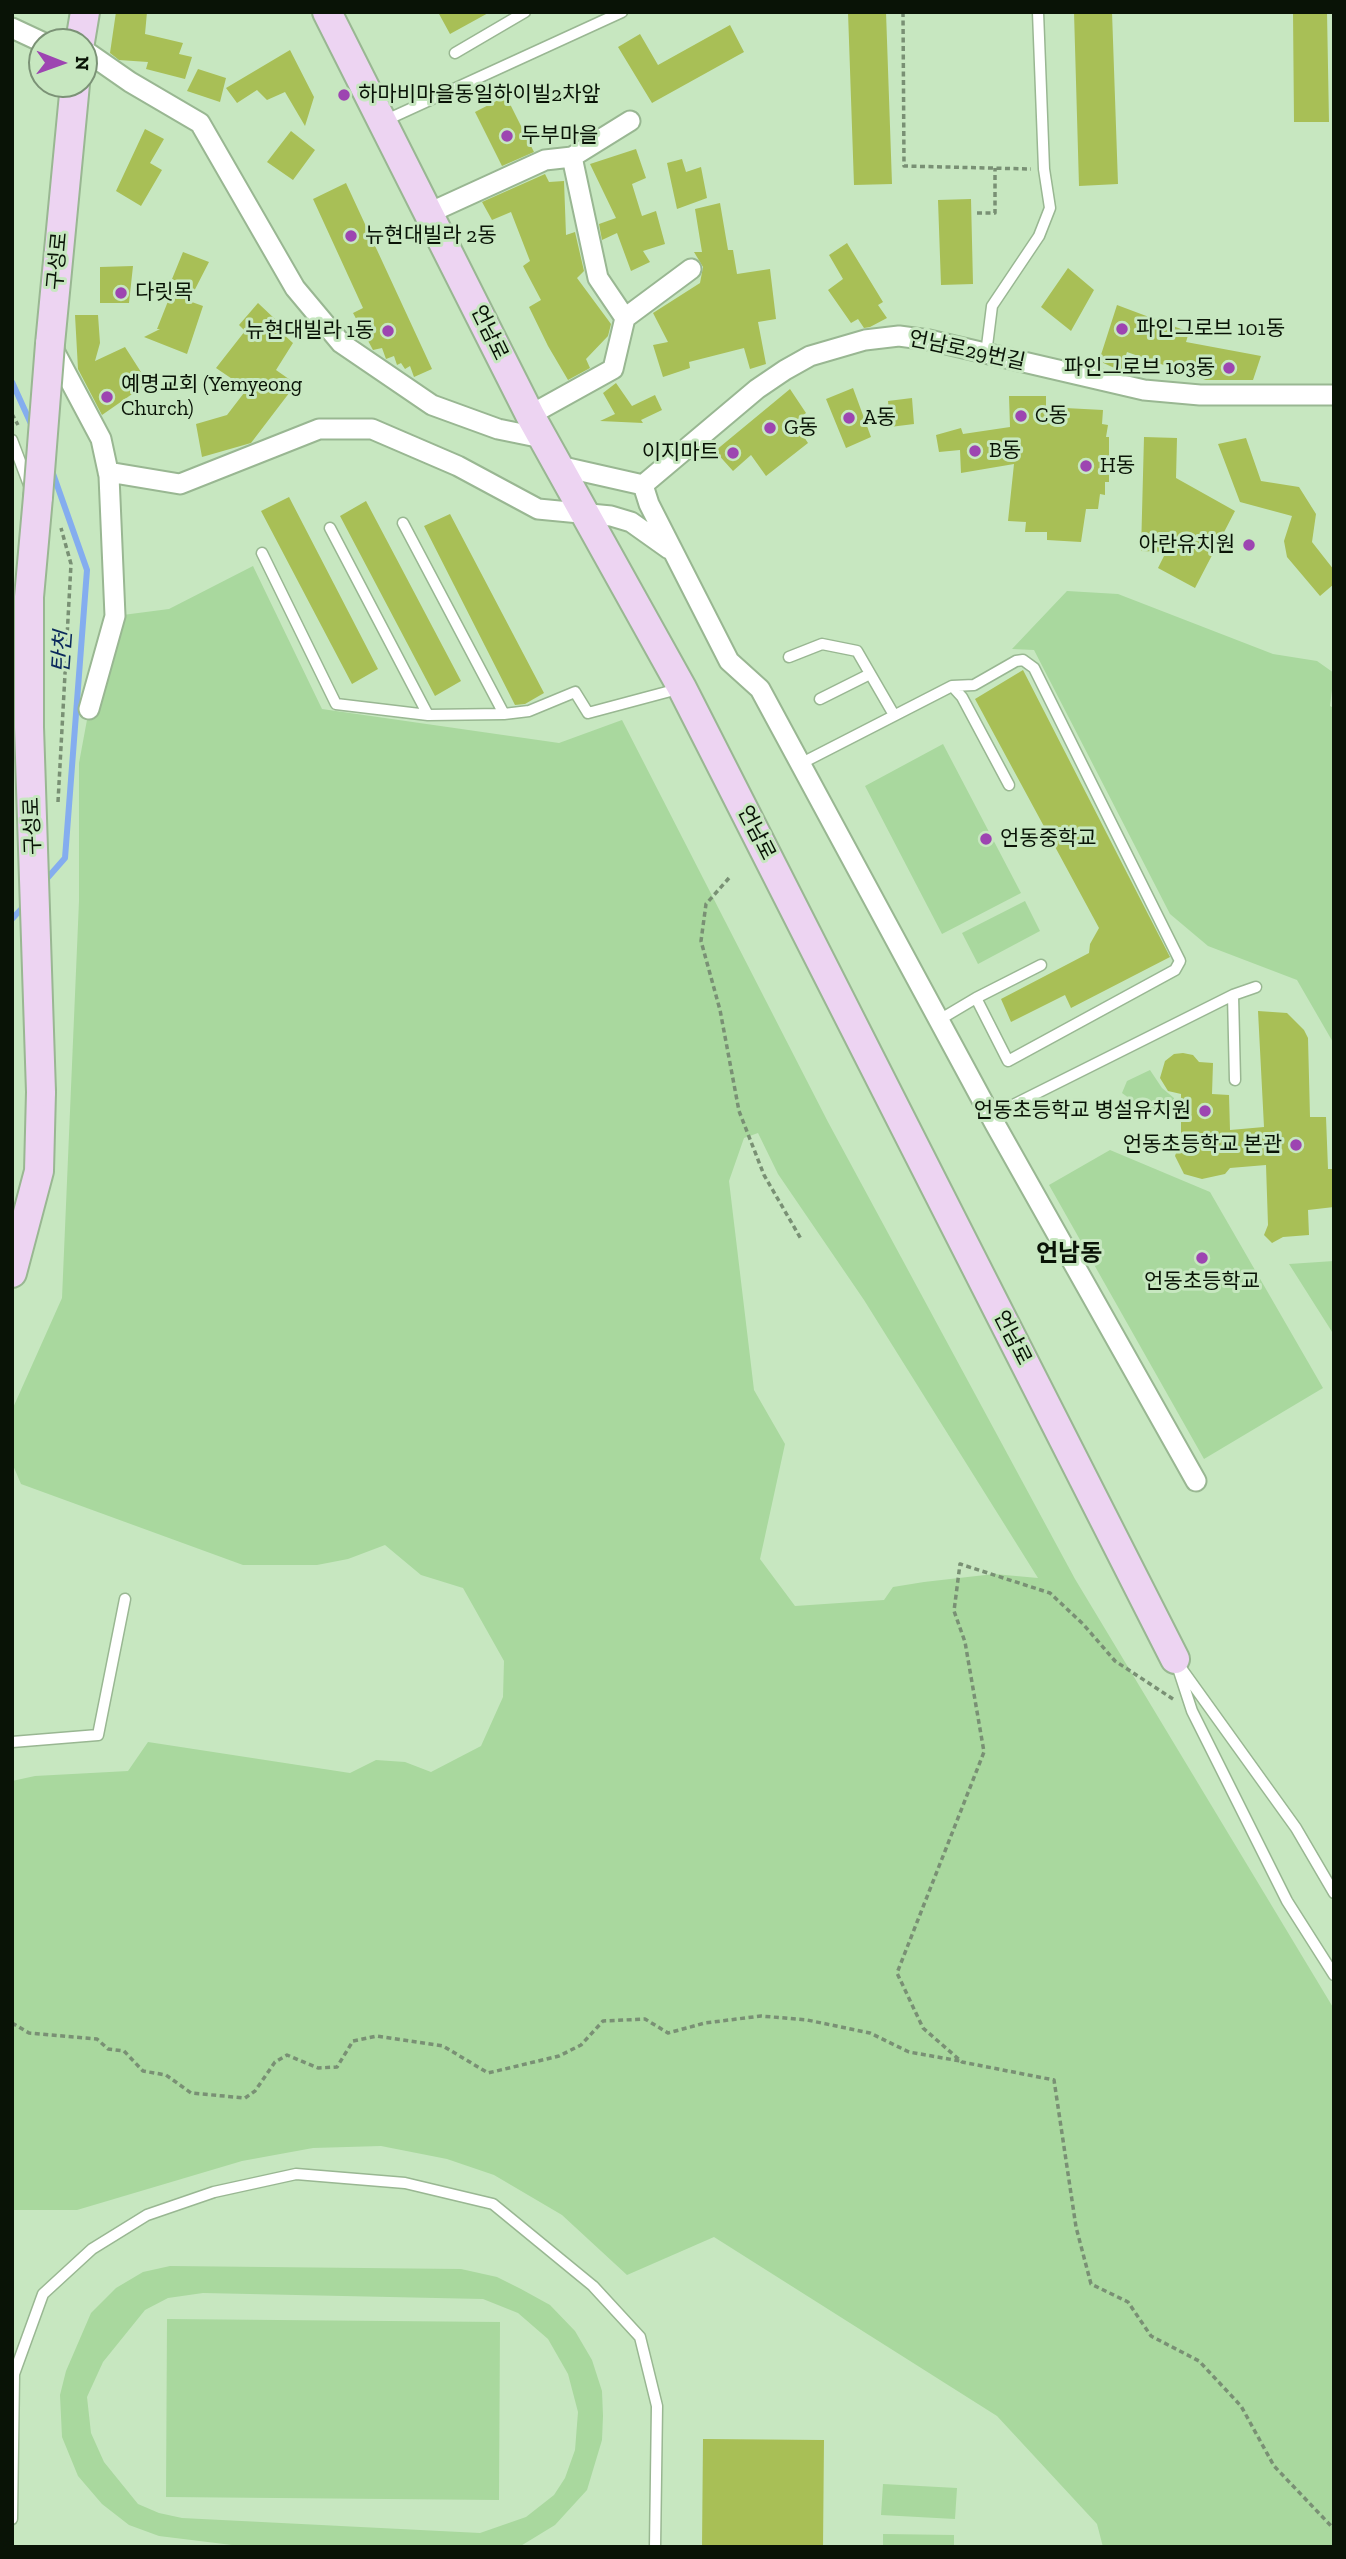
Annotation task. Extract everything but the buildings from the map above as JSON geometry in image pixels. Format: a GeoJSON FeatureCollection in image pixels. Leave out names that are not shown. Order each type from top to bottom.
{"type":"FeatureCollection","features":[{"type":"Feature","properties":{"kind":"main road","name":"언남로"},"geometry":{"type":"LineString","coordinates":[[327,12],[536,427],[682,688],[1175,1659]]}},
{"type":"Feature","properties":{"kind":"main road","name":"구성로"},"geometry":{"type":"LineString","coordinates":[[12,1273],[39,1171],[41,1092],[25,597],[37,502],[74,98]]}},
{"type":"Feature","properties":{"kind":"main road"},"geometry":{"type":"LineString","coordinates":[[12,1198],[39,1171]]}},
{"type":"Feature","properties":{"kind":"street"},"geometry":{"type":"LineString","coordinates":[[12,28],[28,35]]}},
{"type":"Feature","properties":{"kind":"street"},"geometry":{"type":"LineString","coordinates":[[98,60],[200,123],[295,288],[341,343],[432,405],[498,429],[536,427],[612,369],[625,318],[691,269]]}},
{"type":"Feature","properties":{"kind":"street"},"geometry":{"type":"LineString","coordinates":[[429,213],[545,160],[572,158],[630,121]]}},
{"type":"Feature","properties":{"kind":"street"},"geometry":{"type":"LineString","coordinates":[[572,158],[598,278],[625,318]]}},
{"type":"Feature","properties":{"kind":"street","name":"언남로29번길"},"geometry":{"type":"LineString","coordinates":[[643,485],[757,389],[810,356],[865,340],[899,336],[1144,390],[1200,395],[1334,395]]}},
{"type":"Feature","properties":{"kind":"street"},"geometry":{"type":"LineString","coordinates":[[50,344],[101,439],[108,472],[115,616],[89,709]]}},
{"type":"Feature","properties":{"kind":"street"},"geometry":{"type":"LineString","coordinates":[[108,472],[180,484],[318,429],[372,429],[458,466],[538,509],[583,513],[631,522],[656,538],[679,558]]}},
{"type":"Feature","properties":{"kind":"street"},"geometry":{"type":"LineString","coordinates":[[559,466],[643,485],[649,504],[679,558],[729,661],[760,689],[991,1116],[1196,1480]]}},
{"type":"Feature","properties":{"kind":"lane"},"geometry":{"type":"LineString","coordinates":[[454,53],[525,12]]}},
{"type":"Feature","properties":{"kind":"lane"},"geometry":{"type":"LineString","coordinates":[[384,121],[622,12]]}},
{"type":"Feature","properties":{"kind":"lane"},"geometry":{"type":"LineString","coordinates":[[986,354],[992,306],[1039,236],[1050,208],[1044,169],[1038,12]]}},
{"type":"Feature","properties":{"kind":"lane"},"geometry":{"type":"LineString","coordinates":[[12,440],[37,502]]}},
{"type":"Feature","properties":{"kind":"lane"},"geometry":{"type":"LineString","coordinates":[[403,523],[505,714]]}},
{"type":"Feature","properties":{"kind":"lane"},"geometry":{"type":"LineString","coordinates":[[330,528],[428,715]]}},
{"type":"Feature","properties":{"kind":"lane"},"geometry":{"type":"LineString","coordinates":[[261,553],[336,704],[428,715],[505,714],[529,711],[575,692],[588,713],[682,688]]}},
{"type":"Feature","properties":{"kind":"lane"},"geometry":{"type":"LineString","coordinates":[[789,657],[822,643],[857,650],[894,716]]}},
{"type":"Feature","properties":{"kind":"lane"},"geometry":{"type":"LineString","coordinates":[[800,764],[952,686],[974,685],[1016,661],[1023,660],[1034,668],[1180,961],[1175,970],[1008,1061],[976,998]]}},
{"type":"Feature","properties":{"kind":"lane"},"geometry":{"type":"LineString","coordinates":[[820,699],[870,674]]}},
{"type":"Feature","properties":{"kind":"lane"},"geometry":{"type":"LineString","coordinates":[[952,686],[961,697],[1009,785]]}},
{"type":"Feature","properties":{"kind":"lane"},"geometry":{"type":"LineString","coordinates":[[939,1020],[1041,965]]}},
{"type":"Feature","properties":{"kind":"lane"},"geometry":{"type":"LineString","coordinates":[[991,1116],[1233,995],[1256,987]]}},
{"type":"Feature","properties":{"kind":"lane"},"geometry":{"type":"LineString","coordinates":[[1233,995],[1235,1080]]}},
{"type":"Feature","properties":{"kind":"lane"},"geometry":{"type":"LineString","coordinates":[[12,1742],[97,1735],[125,1599]]}},
{"type":"Feature","properties":{"kind":"lane"},"geometry":{"type":"LineString","coordinates":[[1175,1659],[1192,1711],[1287,1901],[1334,1975]]}},
{"type":"Feature","properties":{"kind":"lane"},"geometry":{"type":"LineString","coordinates":[[1175,1659],[1296,1828],[1334,1893]]}},
{"type":"Feature","properties":{"kind":"lane"},"geometry":{"type":"LineString","coordinates":[[12,2519],[14,2374],[43,2294],[92,2249],[147,2215],[214,2192],[296,2174],[405,2183],[493,2204],[593,2286],[640,2337],[657,2406],[654,2547]]}},
{"type":"Feature","properties":{"kind":"path"},"geometry":{"type":"LineString","coordinates":[[903,12],[904,166],[1044,169]]}},
{"type":"Feature","properties":{"kind":"path"},"geometry":{"type":"LineString","coordinates":[[977,213],[995,213],[995,168]]}},
{"type":"Feature","properties":{"kind":"path"},"geometry":{"type":"LineString","coordinates":[[729,878],[706,904],[701,942],[720,1010],[739,1111],[764,1175],[801,1239]]}},
{"type":"Feature","properties":{"kind":"path"},"geometry":{"type":"LineString","coordinates":[[962,2062],[923,2028],[897,1973],[984,1752],[965,1642],[954,1611],[960,1564],[1050,1593],[1083,1624],[1115,1661],[1192,1711]]}},
{"type":"Feature","properties":{"kind":"path"},"geometry":{"type":"LineString","coordinates":[[12,2023],[29,2033],[97,2039],[108,2049],[124,2051],[143,2071],[166,2075],[191,2093],[245,2098],[255,2091],[275,2062],[287,2055],[318,2068],[337,2067],[353,2041],[377,2036],[443,2046],[488,2073],[559,2056],[581,2045],[603,2021],[645,2020],[668,2033],[705,2023],[761,2016],[807,2020],[870,2033],[909,2052],[1054,2080],[1076,2227],[1091,2284],[1128,2302],[1151,2336],[1199,2361],[1241,2406],[1274,2466],[1334,2529]]}},
{"type":"Feature","properties":{"kind":"green space"},"geometry":{"type":"Polygon","coordinates":[[[253,566],[322,709],[559,743],[622,720],[828,1122],[1075,1579],[1334,2009],[1334,2547],[1103,2547],[1097,2524],[997,2416],[714,2237],[627,2275],[562,2215],[494,2175],[447,2159],[381,2146],[313,2148],[242,2161],[77,2210],[12,2210],[12,1781],[35,1776],[128,1771],[148,1742],[350,1773],[376,1760],[405,1762],[431,1772],[481,1746],[503,1697],[504,1661],[463,1588],[421,1575],[385,1545],[348,1559],[317,1565],[243,1565],[21,1484],[12,1463],[12,1410],[62,1298],[79,901],[79,763],[89,709],[115,616],[169,609],[253,566]],[[758,1133],[744,1138],[729,1181],[754,1390],[785,1444],[760,1559],[795,1606],[884,1600],[893,1587],[924,1582],[994,1574],[1038,1578],[864,1300],[778,1174],[758,1133]]]}},
{"type":"Feature","properties":{"kind":"green space"},"geometry":{"type":"Polygon","coordinates":[[[1067,591],[1118,594],[1273,654],[1317,661],[1334,673],[1330,706],[1334,708],[1334,1044],[1297,980],[1208,946],[1170,914],[1034,650],[1012,649],[1067,591]]]}},
{"type":"Feature","properties":{"kind":"green space"},"geometry":{"type":"Polygon","coordinates":[[[943,744],[1021,893],[942,934],[865,786],[943,744]]]}},
{"type":"Feature","properties":{"kind":"green space"},"geometry":{"type":"Polygon","coordinates":[[[1025,901],[1040,931],[978,964],[962,933],[1025,901]]]}},
{"type":"Feature","properties":{"kind":"green space"},"geometry":{"type":"Polygon","coordinates":[[[1150,1070],[1162,1088],[1174,1098],[1174,1112],[1152,1115],[1122,1093],[1127,1081],[1150,1070]]]}},
{"type":"Feature","properties":{"kind":"green space"},"geometry":{"type":"Polygon","coordinates":[[[1110,1150],[1210,1192],[1323,1388],[1204,1459],[1049,1185],[1110,1150]]]}},
{"type":"Feature","properties":{"kind":"green space"},"geometry":{"type":"Polygon","coordinates":[[[1334,1261],[1334,1335],[1289,1264],[1334,1261]]]}},
{"type":"Feature","properties":{"kind":"green space"},"geometry":{"type":"Polygon","coordinates":[[[170,2266],[461,2269],[497,2277],[550,2305],[575,2331],[592,2360],[602,2391],[603,2416],[602,2440],[587,2490],[555,2525],[519,2547],[240,2546],[159,2536],[129,2525],[102,2504],[78,2476],[62,2437],[60,2395],[66,2371],[91,2313],[116,2288],[143,2272],[170,2266]],[[203,2293],[168,2298],[145,2310],[103,2362],[87,2397],[91,2433],[104,2462],[138,2504],[159,2513],[182,2518],[480,2533],[526,2517],[554,2495],[565,2478],[575,2450],[578,2412],[568,2374],[548,2339],[518,2313],[483,2299],[203,2293]]]}},
{"type":"Feature","properties":{"kind":"green space"},"geometry":{"type":"Polygon","coordinates":[[[167,2319],[500,2322],[499,2500],[166,2497],[167,2319]]]}},
{"type":"Feature","properties":{"kind":"green space"},"geometry":{"type":"Polygon","coordinates":[[[883,2484],[957,2488],[955,2519],[881,2515],[883,2484]]]}},
{"type":"Feature","properties":{"kind":"green space"},"geometry":{"type":"Polygon","coordinates":[[[883,2534],[954,2535],[954,2547],[883,2547],[883,2534]]]}},
{"type":"Feature","properties":{"kind":"waterway","name":"탄천"},"geometry":{"type":"LineString","coordinates":[[12,382],[32,426]]}},
{"type":"Feature","properties":{"kind":"waterway","name":"탄천"},"geometry":{"type":"LineString","coordinates":[[43,883],[65,858],[87,570],[51,468]]}},
{"type":"Feature","properties":{"kind":"waterway","name":"탄천"},"geometry":{"type":"LineString","coordinates":[[12,919],[25,905]]}},
{"type":"Feature","properties":{"kind":"place","name":"하마비마을동일하이빌2차앞"},"geometry":{"type":"Point","coordinates":[344,95]}},
{"type":"Feature","properties":{"kind":"place","name":"두부마을"},"geometry":{"type":"Point","coordinates":[507,136]}},
{"type":"Feature","properties":{"kind":"place","name":"뉴현대빌라 2동"},"geometry":{"type":"Point","coordinates":[351,236]}},
{"type":"Feature","properties":{"kind":"place","name":"다릿목"},"geometry":{"type":"Point","coordinates":[121,293]}},
{"type":"Feature","properties":{"kind":"place","name":"파인그로브 101동"},"geometry":{"type":"Point","coordinates":[1122,329]}},
{"type":"Feature","properties":{"kind":"place","name":"뉴현대빌라 1동"},"geometry":{"type":"Point","coordinates":[388,331]}},
{"type":"Feature","properties":{"kind":"place","name":"파인그로브 103동"},"geometry":{"type":"Point","coordinates":[1229,368]}},
{"type":"Feature","properties":{"kind":"place","name":"예명교회 (Yemyeong Church)"},"geometry":{"type":"Point","coordinates":[107,397]}},
{"type":"Feature","properties":{"kind":"place","name":"C동"},"geometry":{"type":"Point","coordinates":[1021,416]}},
{"type":"Feature","properties":{"kind":"place","name":"A동"},"geometry":{"type":"Point","coordinates":[849,418]}},
{"type":"Feature","properties":{"kind":"place","name":"G동"},"geometry":{"type":"Point","coordinates":[770,428]}},
{"type":"Feature","properties":{"kind":"place","name":"B동"},"geometry":{"type":"Point","coordinates":[975,451]}},
{"type":"Feature","properties":{"kind":"place","name":"이지마트"},"geometry":{"type":"Point","coordinates":[733,453]}},
{"type":"Feature","properties":{"kind":"place","name":"H동"},"geometry":{"type":"Point","coordinates":[1086,466]}},
{"type":"Feature","properties":{"kind":"place","name":"아란유치원"},"geometry":{"type":"Point","coordinates":[1249,545]}},
{"type":"Feature","properties":{"kind":"place","name":"언동중학교"},"geometry":{"type":"Point","coordinates":[986,839]}},
{"type":"Feature","properties":{"kind":"place","name":"언동초등학교 병설유치원"},"geometry":{"type":"Point","coordinates":[1205,1111]}},
{"type":"Feature","properties":{"kind":"place","name":"언동초등학교 본관"},"geometry":{"type":"Point","coordinates":[1296,1145]}},
{"type":"Feature","properties":{"kind":"place","name":"언동초등학교"},"geometry":{"type":"Point","coordinates":[1202,1258]}},
{"type":"Feature","properties":{"kind":"district","name":"언남동"},"geometry":{"type":"Point","coordinates":[1069,1254]}}]}
